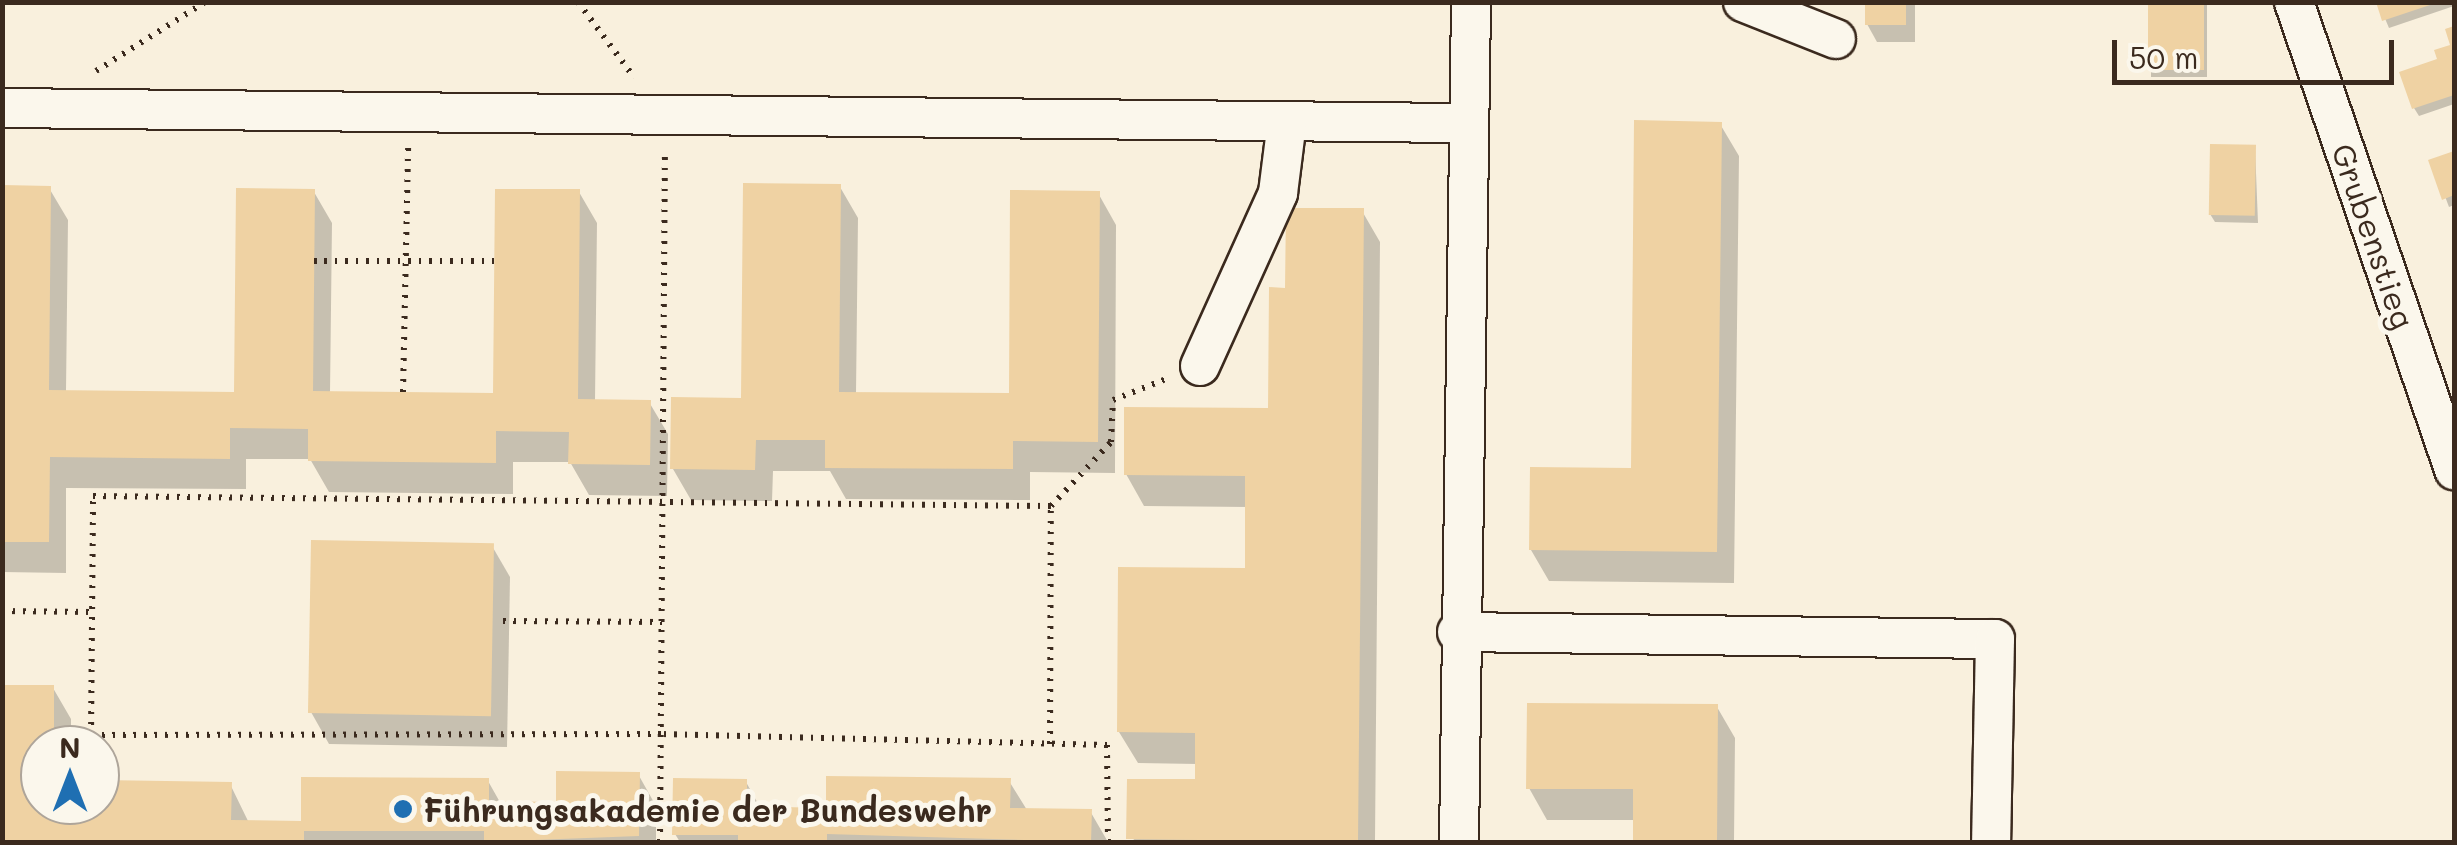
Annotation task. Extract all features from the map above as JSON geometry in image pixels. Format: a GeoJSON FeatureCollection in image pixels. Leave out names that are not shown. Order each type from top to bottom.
{"type":"FeatureCollection","features":[{"type":"Feature","properties":{"kind":"street"},"geometry":{"type":"LineString","coordinates":[[1459,842],[1458,632],[1471,2]]}},
{"type":"Feature","properties":{"kind":"street"},"geometry":{"type":"LineString","coordinates":[[1743,2],[1836,39]]}},
{"type":"Feature","properties":{"kind":"street","name":"Grubenstieg"},"geometry":{"type":"LineString","coordinates":[[2294,2],[2454,470]]}},
{"type":"Feature","properties":{"kind":"street"},"geometry":{"type":"LineString","coordinates":[[2,108],[1467,123]]}},
{"type":"Feature","properties":{"kind":"street"},"geometry":{"type":"LineString","coordinates":[[1200,366],[1278,192],[1287,122]]}},
{"type":"Feature","properties":{"kind":"street"},"geometry":{"type":"LineString","coordinates":[[1458,632],[1995,639],[1992,842]]}},
{"type":"Feature","properties":{"kind":"path"},"geometry":{"type":"LineString","coordinates":[[88,77],[205,2]]}},
{"type":"Feature","properties":{"kind":"path"},"geometry":{"type":"LineString","coordinates":[[578,2],[665,117],[660,842]]}},
{"type":"Feature","properties":{"kind":"path"},"geometry":{"type":"LineString","coordinates":[[403,392],[409,114]]}},
{"type":"Feature","properties":{"kind":"path"},"geometry":{"type":"LineString","coordinates":[[314,261],[494,261]]}},
{"type":"Feature","properties":{"kind":"path"},"geometry":{"type":"LineString","coordinates":[[1050,744],[1051,506],[1111,442],[1113,400],[1200,366]]}},
{"type":"Feature","properties":{"kind":"path"},"geometry":{"type":"LineString","coordinates":[[1051,506],[93,496],[91,736],[661,734],[1107,746],[1108,842]]}},
{"type":"Feature","properties":{"kind":"path"},"geometry":{"type":"LineString","coordinates":[[2,611],[91,612]]}},
{"type":"Feature","properties":{"kind":"path"},"geometry":{"type":"LineString","coordinates":[[503,620],[662,622]]}},
{"type":"Feature","properties":{"kind":"building"},"geometry":{"type":"Polygon","coordinates":[[[1865,2],[1906,2],[1906,25],[1865,25],[1865,2]]]}},
{"type":"Feature","properties":{"kind":"building"},"geometry":{"type":"Polygon","coordinates":[[[2148,2],[2204,2],[2204,70],[2148,70],[2148,2]]]}},
{"type":"Feature","properties":{"kind":"building"},"geometry":{"type":"Polygon","coordinates":[[[2376,2],[2436,2],[2436,3],[2382,21],[2376,2]]]}},
{"type":"Feature","properties":{"kind":"building"},"geometry":{"type":"Polygon","coordinates":[[[2454,26],[2454,95],[2412,109],[2399,72],[2437,59],[2434,50],[2450,45],[2445,29],[2454,26]]]}},
{"type":"Feature","properties":{"kind":"building"},"geometry":{"type":"Polygon","coordinates":[[[1634,120],[1722,122],[1717,552],[1529,550],[1530,467],[1631,468],[1634,120]]]}},
{"type":"Feature","properties":{"kind":"building"},"geometry":{"type":"Polygon","coordinates":[[[2210,144],[2256,145],[2255,216],[2209,215],[2210,144]]]}},
{"type":"Feature","properties":{"kind":"building"},"geometry":{"type":"Polygon","coordinates":[[[2454,151],[2454,195],[2442,200],[2428,160],[2454,151]]]}},
{"type":"Feature","properties":{"kind":"building"},"geometry":{"type":"Polygon","coordinates":[[[743,183],[841,184],[839,392],[1009,393],[1010,190],[1100,191],[1098,442],[1013,441],[1013,469],[825,468],[825,440],[756,440],[755,470],[670,469],[671,397],[741,398],[743,183]]]}},
{"type":"Feature","properties":{"kind":"building"},"geometry":{"type":"Polygon","coordinates":[[[2,185],[51,186],[49,390],[234,392],[236,188],[315,189],[313,391],[493,393],[495,189],[580,189],[578,399],[651,400],[650,465],[568,464],[569,432],[496,431],[496,463],[308,461],[308,429],[230,428],[230,459],[50,457],[49,542],[2,542],[2,185]]]}},
{"type":"Feature","properties":{"kind":"building"},"geometry":{"type":"Polygon","coordinates":[[[1286,208],[1364,208],[1358,842],[1126,839],[1127,779],[1195,779],[1195,733],[1117,732],[1118,567],[1245,568],[1245,476],[1124,475],[1124,407],[1268,408],[1269,287],[1285,288],[1286,208]]]}},
{"type":"Feature","properties":{"kind":"building"},"geometry":{"type":"Polygon","coordinates":[[[311,540],[494,543],[491,716],[308,713],[311,540]]]}},
{"type":"Feature","properties":{"kind":"building"},"geometry":{"type":"Polygon","coordinates":[[[2,685],[54,685],[54,725],[20,725],[20,825],[120,825],[120,780],[232,782],[231,820],[301,821],[301,777],[489,778],[489,801],[556,802],[556,771],[640,772],[639,836],[484,842],[484,831],[304,831],[304,842],[2,842],[2,685]]]}},
{"type":"Feature","properties":{"kind":"building"},"geometry":{"type":"Polygon","coordinates":[[[1527,703],[1718,704],[1717,842],[1633,842],[1633,789],[1526,789],[1527,703]]]}},
{"type":"Feature","properties":{"kind":"building"},"geometry":{"type":"Polygon","coordinates":[[[826,776],[1011,778],[1010,808],[1092,809],[1091,842],[827,834],[827,842],[738,842],[738,835],[672,835],[673,778],[747,779],[747,806],[826,808],[826,776]]]}},
{"type":"Feature","properties":{"kind":"place","name":"Führungsakademie der Bundeswehr"},"geometry":{"type":"Point","coordinates":[403,809]}}]}
